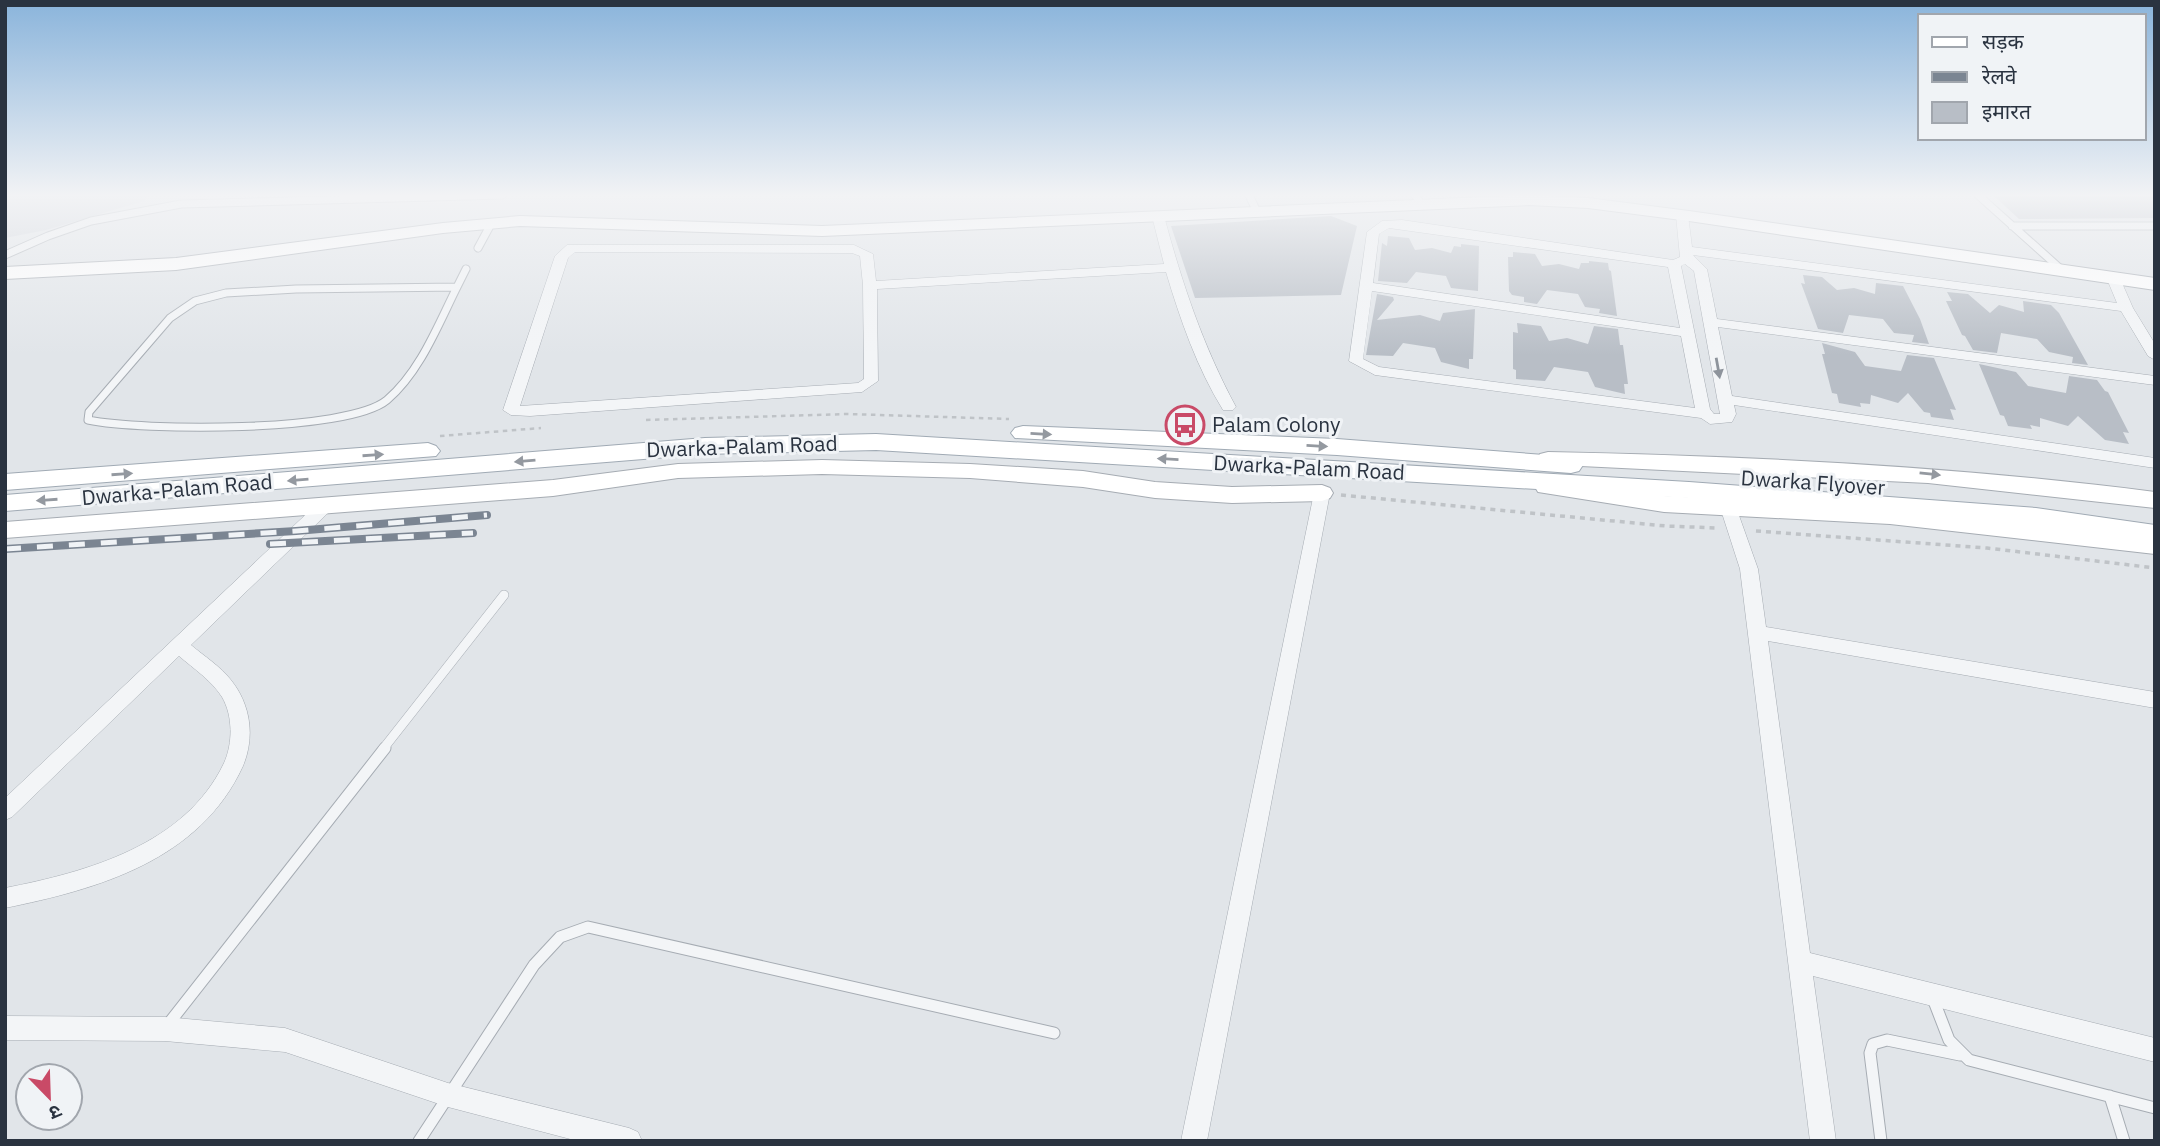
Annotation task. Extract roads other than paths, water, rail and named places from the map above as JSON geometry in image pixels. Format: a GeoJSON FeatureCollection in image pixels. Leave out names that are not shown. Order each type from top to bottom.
{"type":"FeatureCollection","features":[{"type":"Feature","properties":{"kind":"main road","name":"Dwarka-Palam Road"},"geometry":{"type":"LineString","coordinates":[[5,482],[708,430],[878,426],[1337,447],[1476,468]]}},
{"type":"Feature","properties":{"kind":"main road","name":"Dwarka-Palam Road"},"geometry":{"type":"LineString","coordinates":[[5,503],[705,446],[876,442],[1476,468]]}},
{"type":"Feature","properties":{"kind":"main road","name":"Dwarka Flyover"},"geometry":{"type":"LineString","coordinates":[[1476,468],[2021,498],[2155,517]]}},
{"type":"Feature","properties":{"kind":"main road","name":"Dwarka Flyover"},"geometry":{"type":"LineString","coordinates":[[1574,474],[2022,516],[2155,534]]}},
{"type":"Feature","properties":{"kind":"street"},"geometry":{"type":"LineString","coordinates":[[5,273],[176,264],[298,248]]}},
{"type":"Feature","properties":{"kind":"street"},"geometry":{"type":"LineString","coordinates":[[571,248],[562,256],[511,410],[530,411],[867,386],[871,381],[870,285],[866,254],[854,249],[707,248]]}},
{"type":"Feature","properties":{"kind":"street"},"geometry":{"type":"LineString","coordinates":[[1165,248],[1206,367],[1228,407]]}},
{"type":"Feature","properties":{"kind":"street"},"geometry":{"type":"LineString","coordinates":[[1371,248],[1356,361],[1375,370],[1706,414],[1717,421],[1727,419],[1700,269],[1683,257]]}},
{"type":"Feature","properties":{"kind":"street"},"geometry":{"type":"LineString","coordinates":[[1610,248],[2126,308]]}},
{"type":"Feature","properties":{"kind":"street"},"geometry":{"type":"LineString","coordinates":[[1683,248],[1687,333],[1706,414]]}},
{"type":"Feature","properties":{"kind":"street"},"geometry":{"type":"LineString","coordinates":[[1906,248],[2155,284]]}},
{"type":"Feature","properties":{"kind":"street"},"geometry":{"type":"LineString","coordinates":[[870,285],[1170,268]]}},
{"type":"Feature","properties":{"kind":"street"},"geometry":{"type":"LineString","coordinates":[[2114,279],[2126,308],[2155,356]]}},
{"type":"Feature","properties":{"kind":"street"},"geometry":{"type":"LineString","coordinates":[[1365,286],[1687,333]]}},
{"type":"Feature","properties":{"kind":"street"},"geometry":{"type":"LineString","coordinates":[[1709,321],[2155,381]]}},
{"type":"Feature","properties":{"kind":"street"},"geometry":{"type":"LineString","coordinates":[[1724,399],[2155,463]]}},
{"type":"Feature","properties":{"kind":"street"},"geometry":{"type":"LineString","coordinates":[[1476,468],[1685,461],[1915,473],[2155,500]]}},
{"type":"Feature","properties":{"kind":"street"},"geometry":{"type":"LineString","coordinates":[[5,530],[553,488],[678,471],[822,467],[970,471],[1083,479],[1155,490],[1232,495],[1322,493],[1194,1141]]}},
{"type":"Feature","properties":{"kind":"street"},"geometry":{"type":"LineString","coordinates":[[1476,468],[1664,504],[1890,516],[2155,546]]}},
{"type":"Feature","properties":{"kind":"street"},"geometry":{"type":"LineString","coordinates":[[5,811],[326,506]]}},
{"type":"Feature","properties":{"kind":"street"},"geometry":{"type":"LineString","coordinates":[[1728,507],[1749,569],[1823,1141]]}},
{"type":"Feature","properties":{"kind":"street"},"geometry":{"type":"LineString","coordinates":[[1757,632],[2155,700]]}},
{"type":"Feature","properties":{"kind":"street"},"geometry":{"type":"LineString","coordinates":[[5,898],[51,890],[114,868],[168,840],[208,807],[233,769],[242,740],[239,716],[225,686],[180,646]]}},
{"type":"Feature","properties":{"kind":"street"},"geometry":{"type":"LineString","coordinates":[[1801,962],[2155,1050]]}},
{"type":"Feature","properties":{"kind":"street"},"geometry":{"type":"LineString","coordinates":[[5,1027],[165,1029],[285,1040],[448,1095],[629,1141]]}},
{"type":"Feature","properties":{"kind":"lane"},"geometry":{"type":"LineString","coordinates":[[2037,248],[2064,272]]}},
{"type":"Feature","properties":{"kind":"lane"},"geometry":{"type":"LineString","coordinates":[[457,287],[296,289],[226,293],[195,301],[170,318],[89,412],[88,420],[113,425],[281,422],[332,420],[369,411],[384,403],[408,373],[457,287],[466,269]]}},
{"type":"Feature","properties":{"kind":"lane"},"geometry":{"type":"LineString","coordinates":[[165,1029],[504,595]]}},
{"type":"Feature","properties":{"kind":"lane"},"geometry":{"type":"LineString","coordinates":[[419,1141],[534,965],[560,937],[588,927],[1054,1033]]}},
{"type":"Feature","properties":{"kind":"lane"},"geometry":{"type":"LineString","coordinates":[[1931,995],[1945,1036],[1969,1060],[2155,1108]]}},
{"type":"Feature","properties":{"kind":"lane"},"geometry":{"type":"LineString","coordinates":[[1881,1141],[1870,1053],[1873,1044],[1887,1040],[1962,1055]]}},
{"type":"Feature","properties":{"kind":"lane"},"geometry":{"type":"LineString","coordinates":[[2110,1096],[2124,1141]]}},
{"type":"Feature","properties":{"kind":"railway"},"geometry":{"type":"LineString","coordinates":[[5,549],[296,531],[487,515]]}},
{"type":"Feature","properties":{"kind":"railway"},"geometry":{"type":"LineString","coordinates":[[270,544],[473,533]]}},
{"type":"Feature","properties":{"kind":"place","name":"Palam Colony"},"geometry":{"type":"Point","coordinates":[1185,425]}}]}
